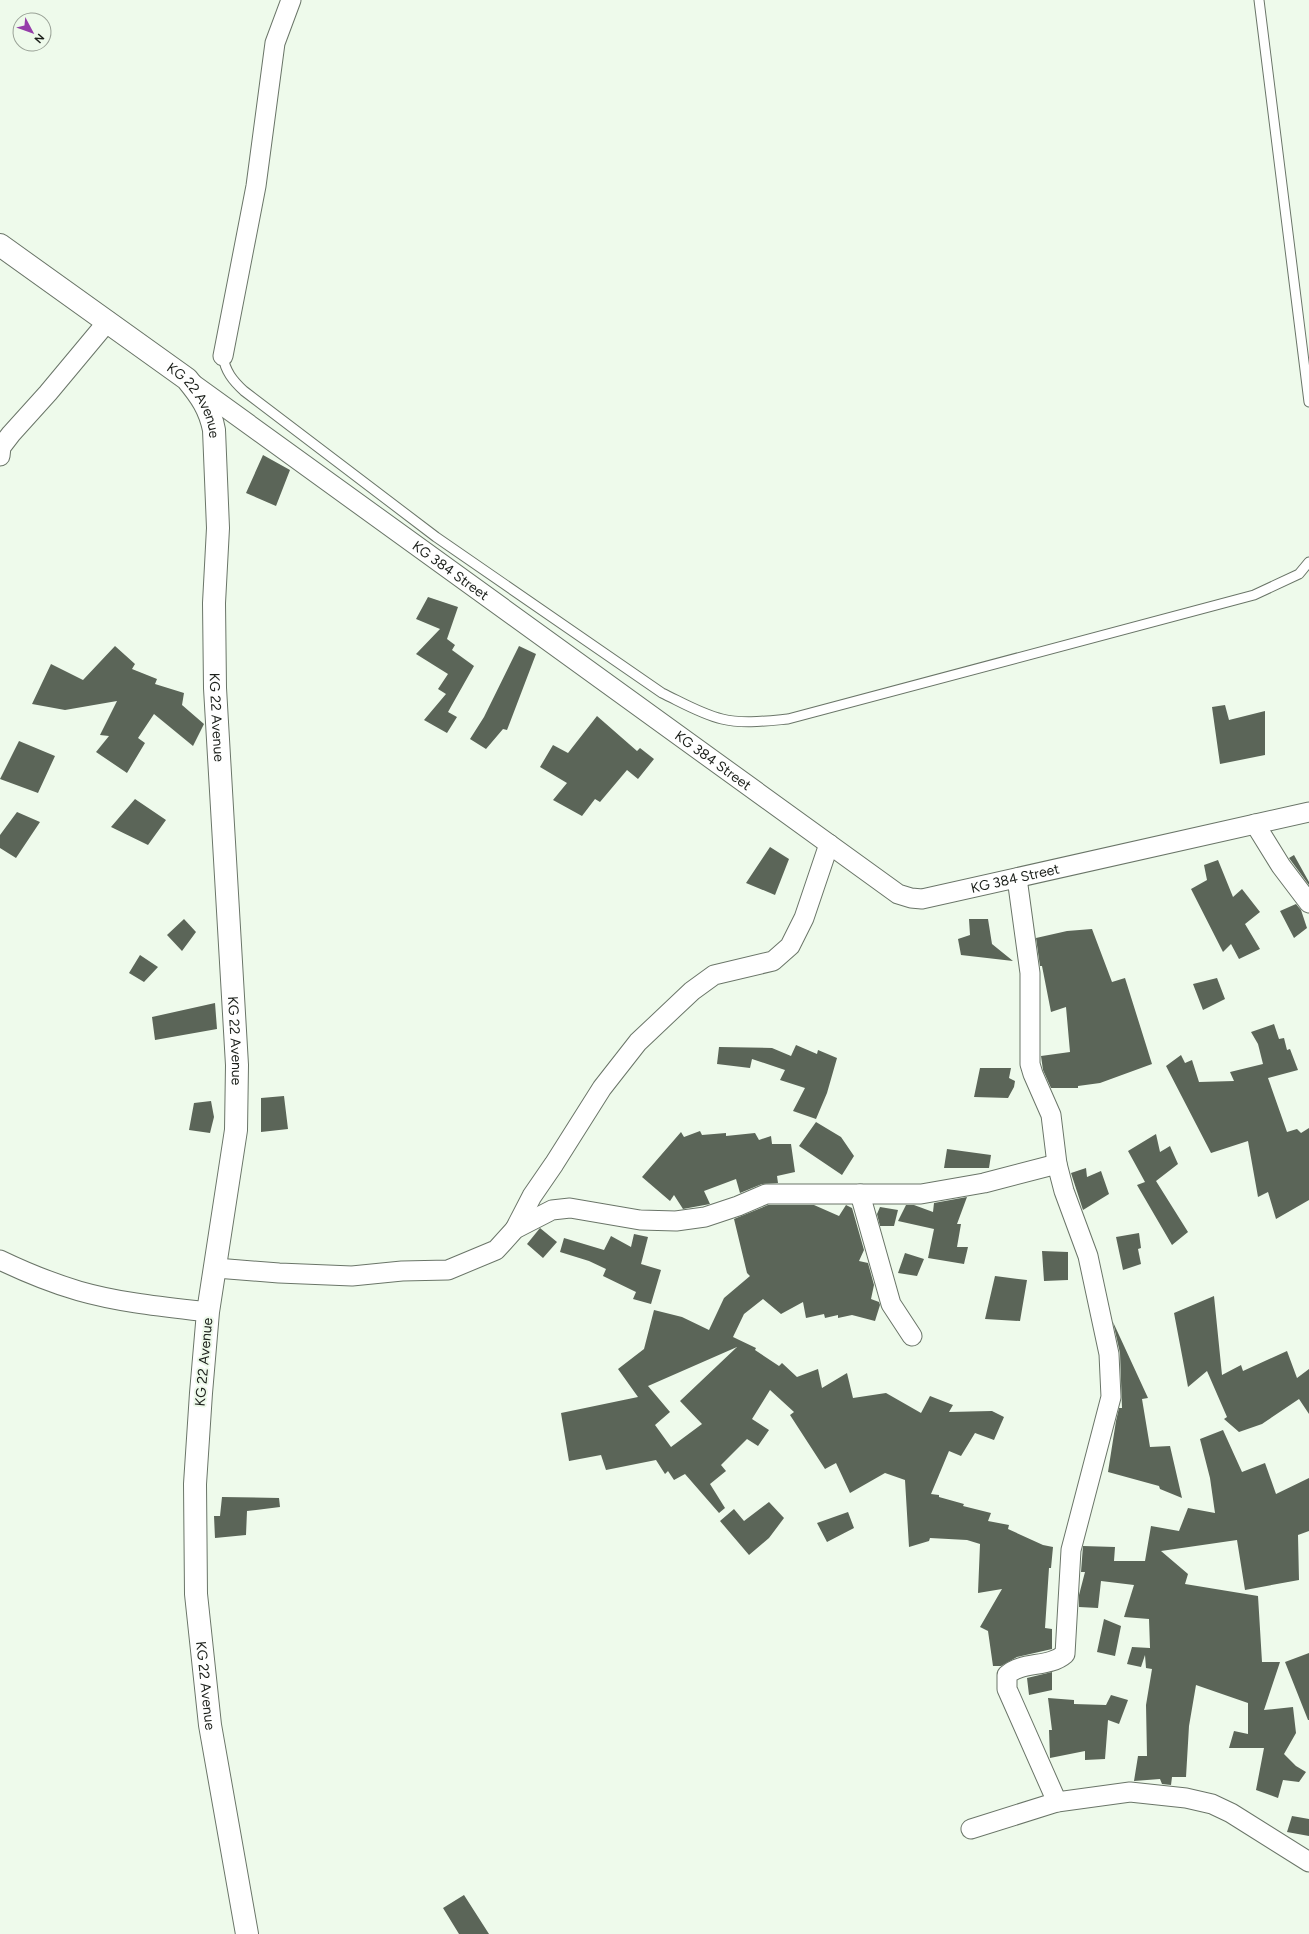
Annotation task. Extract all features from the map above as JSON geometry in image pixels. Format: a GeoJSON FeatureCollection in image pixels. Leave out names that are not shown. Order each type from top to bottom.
{"type":"FeatureCollection","features":[{"type":"Feature","properties":{"kind":"street"},"geometry":{"type":"LineString","coordinates":[[223,356],[256,186],[275,43],[292,0]]}},
{"type":"Feature","properties":{"kind":"street","name":"KG 22 Avenue"},"geometry":{"type":"LineString","coordinates":[[0,245],[187,379],[204,400],[212,416],[216,454],[218,528],[214,603],[215,688],[237,1065],[236,1130],[216,1268],[208,1312],[194,1484],[196,1594],[210,1725],[247,1934]]}},
{"type":"Feature","properties":{"kind":"street"},"geometry":{"type":"LineString","coordinates":[[0,456],[1,448],[11,434],[48,393],[108,321]]}},
{"type":"Feature","properties":{"kind":"street","name":"KG 384 Street"},"geometry":{"type":"LineString","coordinates":[[187,379],[898,894],[911,898],[922,899],[1309,812]]}},
{"type":"Feature","properties":{"kind":"street"},"geometry":{"type":"LineString","coordinates":[[1255,824],[1281,866],[1309,903]]}},
{"type":"Feature","properties":{"kind":"street"},"geometry":{"type":"LineString","coordinates":[[216,1268],[279,1273],[352,1276],[402,1271],[448,1270],[496,1250],[515,1229],[532,1196],[602,1088],[638,1042],[692,991],[714,975],[773,961],[790,946],[804,918],[829,844]]}},
{"type":"Feature","properties":{"kind":"street"},"geometry":{"type":"LineString","coordinates":[[1017,878],[1030,973],[1030,1064],[1032,1074],[1051,1115],[1057,1164],[1064,1191],[1088,1256],[1100,1305],[1109,1354],[1111,1397],[1071,1550],[1065,1654],[1058,1660],[1013,1670],[1007,1676],[1007,1689],[1057,1802]]}},
{"type":"Feature","properties":{"kind":"street"},"geometry":{"type":"LineString","coordinates":[[515,1229],[552,1210],[570,1208],[640,1220],[676,1221],[705,1217],[738,1206],[766,1194],[921,1194],[984,1183],[1057,1164]]}},
{"type":"Feature","properties":{"kind":"street"},"geometry":{"type":"LineString","coordinates":[[860,1194],[891,1304],[912,1336]]}},
{"type":"Feature","properties":{"kind":"street"},"geometry":{"type":"LineString","coordinates":[[0,1260],[21,1270],[79,1291],[137,1303],[208,1312]]}},
{"type":"Feature","properties":{"kind":"street"},"geometry":{"type":"LineString","coordinates":[[971,1829],[1057,1802],[1130,1792],[1186,1798],[1212,1804],[1237,1816],[1309,1862]]}},
{"type":"Feature","properties":{"kind":"lane"},"geometry":{"type":"LineString","coordinates":[[1259,0],[1309,402]]}},
{"type":"Feature","properties":{"kind":"lane"},"geometry":{"type":"LineString","coordinates":[[223,356],[228,372],[233,381],[244,391],[436,537],[662,693],[694,709],[722,719],[752,722],[788,719],[1254,595],[1299,574],[1309,562]]}},
{"type":"Feature","properties":{"kind":"building"},"geometry":{"type":"Polygon","coordinates":[[[263,455],[290,470],[276,506],[246,493],[263,455]]]}},
{"type":"Feature","properties":{"kind":"building"},"geometry":{"type":"Polygon","coordinates":[[[428,597],[458,607],[447,639],[455,645],[452,650],[474,666],[448,712],[457,717],[447,733],[424,720],[446,694],[438,689],[448,674],[416,654],[440,629],[416,619],[428,597]]]}},
{"type":"Feature","properties":{"kind":"building"},"geometry":{"type":"Polygon","coordinates":[[[115,646],[135,664],[132,669],[157,679],[155,684],[184,693],[182,705],[204,724],[193,746],[154,714],[138,738],[145,743],[127,773],[96,752],[109,736],[100,735],[117,701],[65,710],[32,704],[51,664],[83,680],[115,646]]]}},
{"type":"Feature","properties":{"kind":"building"},"geometry":{"type":"Polygon","coordinates":[[[519,646],[536,654],[507,730],[503,729],[486,749],[470,739],[484,717],[519,646]]]}},
{"type":"Feature","properties":{"kind":"building"},"geometry":{"type":"Polygon","coordinates":[[[1225,705],[1229,720],[1265,711],[1265,755],[1220,764],[1212,707],[1225,705]]]}},
{"type":"Feature","properties":{"kind":"building"},"geometry":{"type":"Polygon","coordinates":[[[597,716],[637,751],[640,748],[654,759],[638,779],[627,770],[600,802],[595,799],[582,816],[553,800],[567,783],[540,767],[553,745],[568,753],[597,716]]]}},
{"type":"Feature","properties":{"kind":"building"},"geometry":{"type":"Polygon","coordinates":[[[19,741],[55,756],[38,793],[0,779],[19,741]]]}},
{"type":"Feature","properties":{"kind":"building"},"geometry":{"type":"Polygon","coordinates":[[[135,799],[166,820],[148,845],[111,827],[135,799]]]}},
{"type":"Feature","properties":{"kind":"building"},"geometry":{"type":"Polygon","coordinates":[[[17,812],[40,822],[16,858],[0,848],[0,835],[17,812]]]}},
{"type":"Feature","properties":{"kind":"building"},"geometry":{"type":"Polygon","coordinates":[[[770,847],[789,859],[775,895],[746,883],[770,847]]]}},
{"type":"Feature","properties":{"kind":"building"},"geometry":{"type":"Polygon","coordinates":[[[1294,855],[1309,882],[1309,885],[1289,858],[1294,855]]]}},
{"type":"Feature","properties":{"kind":"building"},"geometry":{"type":"Polygon","coordinates":[[[1218,860],[1233,897],[1242,889],[1260,912],[1245,924],[1260,949],[1239,959],[1231,944],[1223,952],[1191,889],[1207,880],[1204,865],[1218,860]]]}},
{"type":"Feature","properties":{"kind":"building"},"geometry":{"type":"Polygon","coordinates":[[[1296,904],[1301,910],[1307,928],[1294,938],[1280,911],[1296,904]]]}},
{"type":"Feature","properties":{"kind":"building"},"geometry":{"type":"Polygon","coordinates":[[[184,919],[196,932],[182,951],[167,935],[184,919]]]}},
{"type":"Feature","properties":{"kind":"building"},"geometry":{"type":"Polygon","coordinates":[[[969,919],[988,919],[992,944],[1013,961],[961,955],[958,939],[970,935],[969,919]]]}},
{"type":"Feature","properties":{"kind":"building"},"geometry":{"type":"Polygon","coordinates":[[[1092,929],[1112,982],[1125,978],[1152,1064],[1100,1083],[1078,1086],[1078,1088],[1051,1088],[1043,1070],[1041,1056],[1070,1052],[1066,1007],[1051,1012],[1042,966],[1040,966],[1036,938],[1067,931],[1092,929]]]}},
{"type":"Feature","properties":{"kind":"building"},"geometry":{"type":"Polygon","coordinates":[[[140,955],[158,967],[144,982],[129,973],[140,955]]]}},
{"type":"Feature","properties":{"kind":"building"},"geometry":{"type":"Polygon","coordinates":[[[1217,978],[1225,999],[1203,1010],[1193,984],[1217,978]]]}},
{"type":"Feature","properties":{"kind":"building"},"geometry":{"type":"Polygon","coordinates":[[[215,1003],[217,1029],[155,1040],[152,1017],[215,1003]]]}},
{"type":"Feature","properties":{"kind":"building"},"geometry":{"type":"Polygon","coordinates":[[[1274,1024],[1279,1039],[1284,1038],[1287,1050],[1290,1049],[1298,1070],[1268,1078],[1287,1132],[1297,1129],[1301,1133],[1309,1128],[1309,1200],[1276,1219],[1268,1192],[1258,1197],[1248,1141],[1211,1153],[1166,1066],[1181,1055],[1185,1063],[1192,1060],[1199,1082],[1234,1081],[1230,1072],[1263,1064],[1258,1044],[1251,1032],[1274,1024]]]}},
{"type":"Feature","properties":{"kind":"building"},"geometry":{"type":"Polygon","coordinates":[[[796,1045],[817,1054],[818,1050],[837,1058],[827,1093],[816,1119],[793,1111],[805,1088],[780,1080],[785,1070],[752,1059],[750,1068],[717,1064],[719,1047],[772,1048],[791,1056],[796,1045]]]}},
{"type":"Feature","properties":{"kind":"building"},"geometry":{"type":"Polygon","coordinates":[[[980,1068],[1011,1068],[1009,1078],[1015,1081],[1014,1087],[1008,1098],[974,1097],[980,1068]]]}},
{"type":"Feature","properties":{"kind":"building"},"geometry":{"type":"Polygon","coordinates":[[[284,1096],[288,1129],[261,1132],[261,1098],[284,1096]]]}},
{"type":"Feature","properties":{"kind":"building"},"geometry":{"type":"Polygon","coordinates":[[[211,1101],[214,1117],[210,1133],[189,1130],[194,1103],[211,1101]]]}},
{"type":"Feature","properties":{"kind":"building"},"geometry":{"type":"Polygon","coordinates":[[[816,1122],[841,1137],[854,1156],[842,1175],[799,1146],[816,1122]]]}},
{"type":"Feature","properties":{"kind":"building"},"geometry":{"type":"Polygon","coordinates":[[[700,1131],[702,1135],[726,1133],[726,1136],[755,1133],[759,1140],[771,1136],[772,1144],[791,1144],[795,1172],[777,1176],[778,1183],[762,1184],[740,1193],[736,1179],[704,1191],[710,1204],[683,1209],[674,1195],[670,1201],[642,1177],[681,1132],[684,1137],[700,1131]]]}},
{"type":"Feature","properties":{"kind":"building"},"geometry":{"type":"Polygon","coordinates":[[[1156,1134],[1160,1152],[1170,1146],[1178,1164],[1156,1181],[1188,1232],[1172,1245],[1137,1185],[1145,1182],[1128,1151],[1156,1134]]]}},
{"type":"Feature","properties":{"kind":"building"},"geometry":{"type":"Polygon","coordinates":[[[947,1149],[991,1155],[989,1168],[944,1168],[947,1149]]]}},
{"type":"Feature","properties":{"kind":"building"},"geometry":{"type":"Polygon","coordinates":[[[1086,1168],[1087,1177],[1101,1171],[1109,1194],[1083,1210],[1071,1173],[1086,1168]]]}},
{"type":"Feature","properties":{"kind":"building"},"geometry":{"type":"Polygon","coordinates":[[[967,1197],[957,1224],[961,1224],[957,1247],[968,1247],[964,1264],[928,1258],[934,1229],[898,1221],[906,1205],[914,1205],[933,1212],[934,1203],[967,1197]]]}},
{"type":"Feature","properties":{"kind":"building"},"geometry":{"type":"Polygon","coordinates":[[[768,1205],[814,1205],[839,1216],[846,1205],[852,1208],[864,1250],[859,1261],[868,1263],[874,1285],[871,1299],[879,1302],[880,1305],[875,1321],[852,1315],[838,1318],[838,1315],[825,1318],[824,1314],[806,1318],[803,1302],[781,1314],[763,1299],[744,1314],[733,1337],[756,1348],[755,1350],[779,1366],[782,1363],[797,1377],[818,1369],[822,1388],[847,1373],[853,1398],[886,1393],[921,1413],[930,1396],[953,1405],[949,1412],[992,1411],[1004,1417],[994,1440],[975,1433],[961,1456],[949,1451],[931,1494],[939,1495],[939,1497],[964,1504],[963,1506],[991,1513],[988,1521],[1009,1525],[1008,1529],[1043,1545],[1053,1547],[1051,1568],[1049,1568],[1045,1628],[1052,1629],[1052,1649],[1017,1657],[1001,1666],[993,1666],[988,1631],[980,1627],[1002,1589],[978,1593],[980,1544],[967,1540],[930,1538],[929,1541],[909,1547],[905,1480],[885,1473],[850,1493],[836,1463],[825,1469],[790,1415],[794,1412],[770,1390],[752,1419],[769,1430],[758,1446],[747,1439],[721,1465],[726,1471],[710,1484],[725,1508],[719,1513],[685,1474],[674,1480],[668,1471],[665,1474],[656,1460],[606,1470],[601,1455],[569,1461],[561,1413],[638,1397],[618,1369],[644,1349],[654,1310],[682,1317],[709,1330],[724,1298],[750,1276],[747,1273],[734,1219],[768,1205]],[[737,1347],[648,1386],[670,1412],[655,1425],[671,1447],[702,1424],[680,1401],[737,1347]]]}},
{"type":"Feature","properties":{"kind":"building"},"geometry":{"type":"Polygon","coordinates":[[[880,1207],[898,1210],[894,1226],[880,1226],[877,1214],[880,1207]]]}},
{"type":"Feature","properties":{"kind":"building"},"geometry":{"type":"Polygon","coordinates":[[[540,1228],[557,1242],[543,1258],[527,1244],[540,1228]]]}},
{"type":"Feature","properties":{"kind":"building"},"geometry":{"type":"Polygon","coordinates":[[[1139,1233],[1141,1248],[1138,1249],[1141,1264],[1123,1270],[1116,1237],[1139,1233]]]}},
{"type":"Feature","properties":{"kind":"building"},"geometry":{"type":"Polygon","coordinates":[[[634,1234],[648,1237],[641,1264],[661,1270],[651,1304],[633,1299],[636,1292],[603,1276],[606,1269],[589,1261],[560,1252],[564,1238],[604,1250],[611,1236],[631,1247],[634,1234]]]}},
{"type":"Feature","properties":{"kind":"building"},"geometry":{"type":"Polygon","coordinates":[[[1042,1251],[1068,1252],[1068,1280],[1044,1281],[1042,1251]]]}},
{"type":"Feature","properties":{"kind":"building"},"geometry":{"type":"Polygon","coordinates":[[[905,1253],[924,1259],[917,1276],[898,1273],[905,1253]]]}},
{"type":"Feature","properties":{"kind":"building"},"geometry":{"type":"Polygon","coordinates":[[[995,1276],[1027,1280],[1020,1321],[985,1319],[995,1276]]]}},
{"type":"Feature","properties":{"kind":"building"},"geometry":{"type":"Polygon","coordinates":[[[1214,1296],[1222,1375],[1241,1365],[1243,1371],[1287,1351],[1297,1378],[1309,1369],[1309,1414],[1299,1399],[1262,1424],[1239,1432],[1224,1419],[1227,1417],[1207,1371],[1188,1387],[1174,1313],[1214,1296]]]}},
{"type":"Feature","properties":{"kind":"building"},"geometry":{"type":"Polygon","coordinates":[[[1113,1322],[1148,1398],[1142,1399],[1150,1447],[1170,1446],[1182,1498],[1160,1489],[1159,1486],[1108,1472],[1116,1421],[1119,1408],[1122,1408],[1120,1353],[1113,1322]]]}},
{"type":"Feature","properties":{"kind":"building"},"geometry":{"type":"Polygon","coordinates":[[[1223,1430],[1242,1472],[1265,1463],[1276,1494],[1309,1478],[1309,1531],[1298,1535],[1299,1580],[1245,1590],[1237,1540],[1161,1551],[1188,1574],[1185,1584],[1258,1596],[1262,1662],[1280,1662],[1264,1710],[1293,1707],[1296,1733],[1284,1754],[1296,1766],[1306,1772],[1299,1782],[1283,1780],[1278,1798],[1256,1790],[1264,1748],[1229,1748],[1234,1731],[1248,1734],[1248,1703],[1196,1685],[1189,1726],[1186,1777],[1172,1777],[1171,1785],[1162,1784],[1160,1779],[1134,1781],[1138,1756],[1147,1756],[1146,1705],[1152,1669],[1146,1668],[1145,1655],[1141,1667],[1127,1664],[1132,1647],[1150,1648],[1149,1619],[1124,1617],[1134,1585],[1101,1581],[1098,1608],[1079,1607],[1079,1595],[1085,1572],[1081,1572],[1083,1546],[1115,1547],[1114,1561],[1145,1561],[1151,1526],[1179,1531],[1188,1508],[1215,1513],[1210,1478],[1200,1439],[1223,1430]]]}},
{"type":"Feature","properties":{"kind":"building"},"geometry":{"type":"Polygon","coordinates":[[[222,1497],[279,1498],[280,1507],[247,1511],[246,1535],[215,1538],[214,1516],[220,1516],[222,1497]]]}},
{"type":"Feature","properties":{"kind":"building"},"geometry":{"type":"Polygon","coordinates":[[[769,1502],[784,1518],[769,1538],[749,1555],[720,1521],[734,1509],[744,1521],[769,1502]]]}},
{"type":"Feature","properties":{"kind":"building"},"geometry":{"type":"Polygon","coordinates":[[[848,1512],[854,1528],[827,1542],[817,1523],[848,1512]]]}},
{"type":"Feature","properties":{"kind":"building"},"geometry":{"type":"Polygon","coordinates":[[[1104,1619],[1121,1626],[1115,1656],[1097,1652],[1104,1619]]]}},
{"type":"Feature","properties":{"kind":"building"},"geometry":{"type":"Polygon","coordinates":[[[1309,1653],[1309,1720],[1308,1720],[1285,1662],[1309,1653]]]}},
{"type":"Feature","properties":{"kind":"building"},"geometry":{"type":"Polygon","coordinates":[[[1052,1672],[1052,1690],[1029,1695],[1027,1678],[1052,1672]]]}},
{"type":"Feature","properties":{"kind":"building"},"geometry":{"type":"Polygon","coordinates":[[[1111,1695],[1128,1700],[1119,1724],[1108,1720],[1105,1759],[1085,1760],[1085,1751],[1050,1758],[1049,1730],[1052,1730],[1048,1698],[1074,1700],[1074,1704],[1106,1705],[1111,1695]]]}},
{"type":"Feature","properties":{"kind":"building"},"geometry":{"type":"Polygon","coordinates":[[[1292,1816],[1309,1819],[1309,1836],[1287,1832],[1292,1816]]]}},
{"type":"Feature","properties":{"kind":"building"},"geometry":{"type":"Polygon","coordinates":[[[464,1895],[489,1934],[459,1934],[443,1908],[464,1895]]]}}]}
